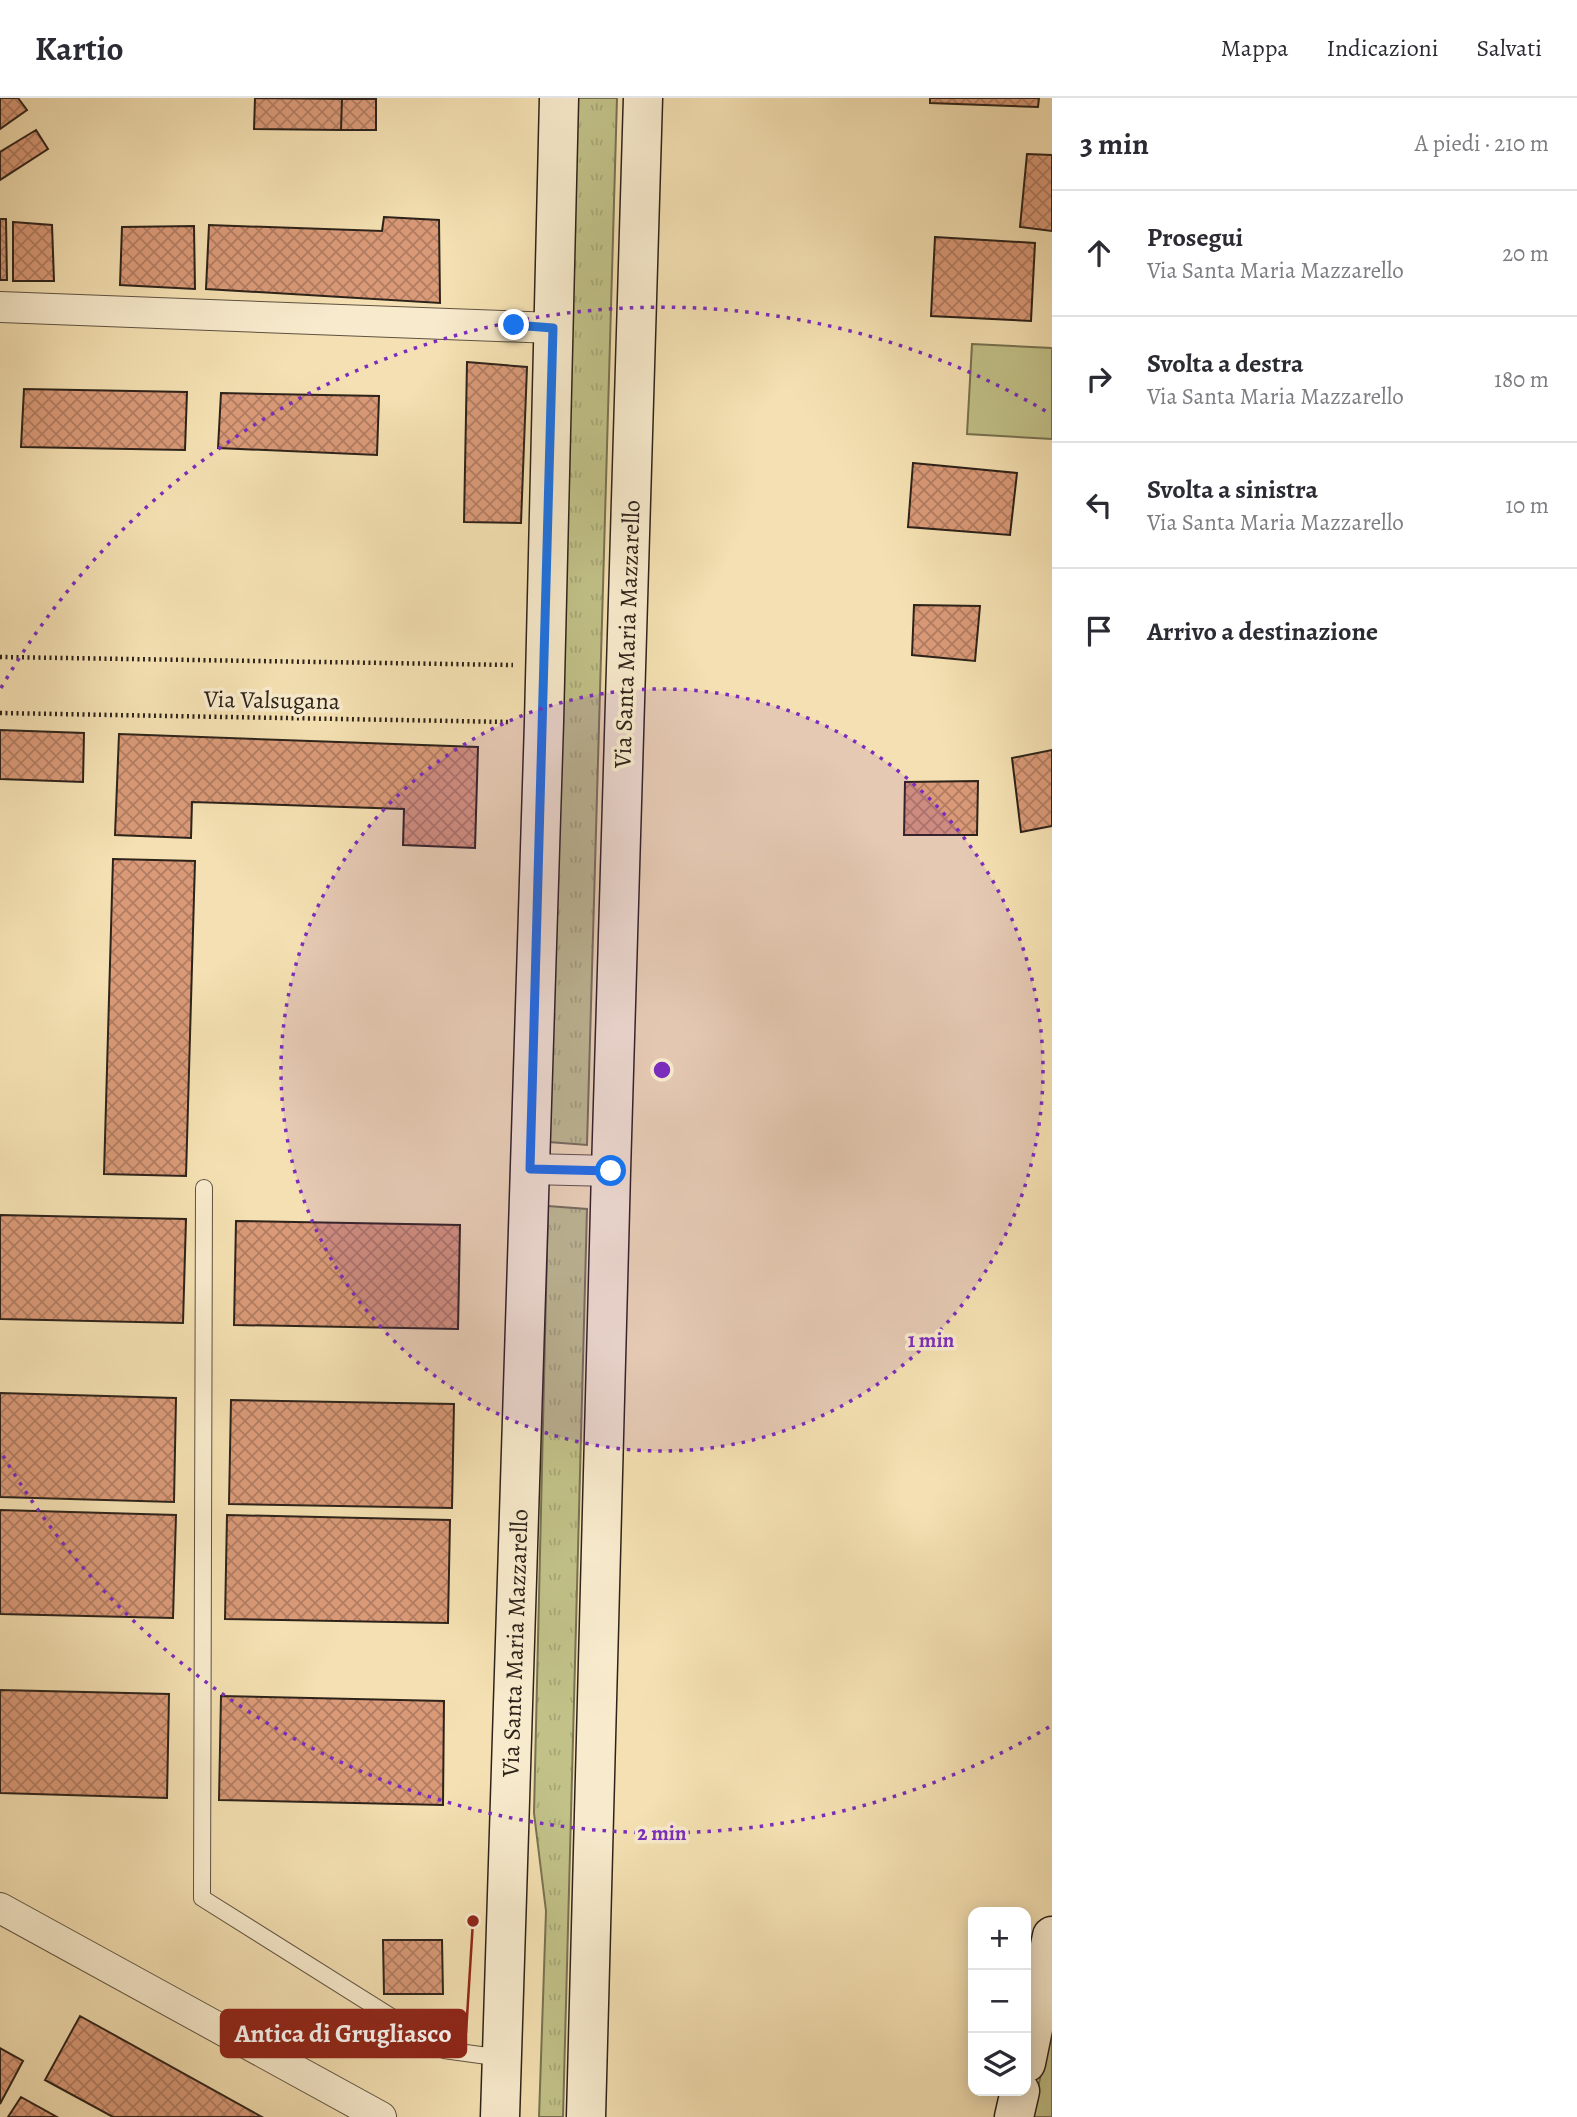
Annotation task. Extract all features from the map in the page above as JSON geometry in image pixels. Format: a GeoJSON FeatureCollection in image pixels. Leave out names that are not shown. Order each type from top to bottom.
{"type":"FeatureCollection","features":[{"type":"Feature","properties":{"kind":"main road","name":"Via Santa Maria Mazzarello"},"geometry":{"type":"LineString","coordinates":[[500,2117],[544,722],[559,98]]}},
{"type":"Feature","properties":{"kind":"main road","name":"Via Santa Maria Mazzarello"},"geometry":{"type":"LineString","coordinates":[[586,2117],[643,98]]}},
{"type":"Feature","properties":{"kind":"main road"},"geometry":{"type":"LineString","coordinates":[[1031,2039],[1052,1936]]}},
{"type":"Feature","properties":{"kind":"main road"},"geometry":{"type":"LineString","coordinates":[[1014,2117],[1019,2096]]}},
{"type":"Feature","properties":{"kind":"street"},"geometry":{"type":"LineString","coordinates":[[0,307],[553,328]]}},
{"type":"Feature","properties":{"kind":"street"},"geometry":{"type":"LineString","coordinates":[[530,1169],[611,1171]]}},
{"type":"Feature","properties":{"kind":"street"},"geometry":{"type":"LineString","coordinates":[[0,1908],[381,2117]]}},
{"type":"Feature","properties":{"kind":"lane"},"geometry":{"type":"LineString","coordinates":[[204,1188],[202,1898],[444,2050],[502,2058]]}},
{"type":"Feature","properties":{"kind":"path"},"geometry":{"type":"LineString","coordinates":[[0,657],[545,665]]}},
{"type":"Feature","properties":{"kind":"path","name":"Via Valsugana"},"geometry":{"type":"LineString","coordinates":[[0,713],[544,722]]}},
{"type":"Feature","properties":{"kind":"green space"},"geometry":{"type":"Polygon","coordinates":[[[577,98],[617,98],[587,1145],[549,1142],[577,98]]]}},
{"type":"Feature","properties":{"kind":"green space"},"geometry":{"type":"Polygon","coordinates":[[[972,344],[1052,348],[1052,439],[967,434],[972,344]]]}},
{"type":"Feature","properties":{"kind":"green space"},"geometry":{"type":"Polygon","coordinates":[[[548,1206],[587,1209],[563,2117],[539,2117],[546,1911],[534,1813],[548,1206]]]}},
{"type":"Feature","properties":{"kind":"green space"},"geometry":{"type":"Polygon","coordinates":[[[1052,2020],[1052,2117],[1032,2117],[1052,2020]]]}},
{"type":"Feature","properties":{"kind":"building"},"geometry":{"type":"Polygon","coordinates":[[[0,98],[18,98],[27,110],[0,129],[0,98]]]}},
{"type":"Feature","properties":{"kind":"building"},"geometry":{"type":"Polygon","coordinates":[[[255,98],[342,99],[341,130],[254,129],[255,98]]]}},
{"type":"Feature","properties":{"kind":"building"},"geometry":{"type":"Polygon","coordinates":[[[930,98],[1039,98],[1038,107],[930,103],[930,98]]]}},
{"type":"Feature","properties":{"kind":"building"},"geometry":{"type":"Polygon","coordinates":[[[342,99],[376,99],[376,130],[341,130],[342,99]]]}},
{"type":"Feature","properties":{"kind":"building"},"geometry":{"type":"Polygon","coordinates":[[[36,130],[48,149],[0,180],[0,152],[36,130]]]}},
{"type":"Feature","properties":{"kind":"building"},"geometry":{"type":"Polygon","coordinates":[[[1027,154],[1052,155],[1052,231],[1020,227],[1027,154]]]}},
{"type":"Feature","properties":{"kind":"building"},"geometry":{"type":"Polygon","coordinates":[[[384,217],[439,220],[440,303],[206,289],[209,225],[382,231],[384,217]]]}},
{"type":"Feature","properties":{"kind":"building"},"geometry":{"type":"Polygon","coordinates":[[[0,219],[6,219],[7,280],[0,280],[0,219]]]}},
{"type":"Feature","properties":{"kind":"building"},"geometry":{"type":"Polygon","coordinates":[[[13,222],[52,225],[54,281],[13,281],[13,222]]]}},
{"type":"Feature","properties":{"kind":"building"},"geometry":{"type":"Polygon","coordinates":[[[194,226],[195,289],[120,285],[122,227],[194,226]]]}},
{"type":"Feature","properties":{"kind":"building"},"geometry":{"type":"Polygon","coordinates":[[[935,237],[1035,243],[1031,321],[931,316],[935,237]]]}},
{"type":"Feature","properties":{"kind":"building"},"geometry":{"type":"Polygon","coordinates":[[[467,362],[527,367],[521,523],[464,522],[467,362]]]}},
{"type":"Feature","properties":{"kind":"building"},"geometry":{"type":"Polygon","coordinates":[[[24,389],[187,392],[185,450],[21,447],[24,389]]]}},
{"type":"Feature","properties":{"kind":"building"},"geometry":{"type":"Polygon","coordinates":[[[221,393],[379,396],[377,455],[218,448],[221,393]]]}},
{"type":"Feature","properties":{"kind":"building"},"geometry":{"type":"Polygon","coordinates":[[[913,463],[1017,473],[1010,535],[908,527],[913,463]]]}},
{"type":"Feature","properties":{"kind":"building"},"geometry":{"type":"Polygon","coordinates":[[[914,605],[980,606],[975,661],[912,655],[914,605]]]}},
{"type":"Feature","properties":{"kind":"building"},"geometry":{"type":"Polygon","coordinates":[[[0,730],[84,733],[83,782],[0,779],[0,730]]]}},
{"type":"Feature","properties":{"kind":"building"},"geometry":{"type":"Polygon","coordinates":[[[119,734],[478,747],[475,848],[403,845],[404,809],[192,802],[191,838],[115,835],[119,734]]]}},
{"type":"Feature","properties":{"kind":"building"},"geometry":{"type":"Polygon","coordinates":[[[1052,750],[1052,826],[1021,832],[1012,758],[1052,750]]]}},
{"type":"Feature","properties":{"kind":"building"},"geometry":{"type":"Polygon","coordinates":[[[978,781],[977,835],[904,835],[905,782],[978,781]]]}},
{"type":"Feature","properties":{"kind":"building"},"geometry":{"type":"Polygon","coordinates":[[[113,859],[195,861],[186,1176],[104,1174],[113,859]]]}},
{"type":"Feature","properties":{"kind":"building"},"geometry":{"type":"Polygon","coordinates":[[[0,1215],[186,1219],[183,1323],[0,1319],[0,1215]]]}},
{"type":"Feature","properties":{"kind":"building"},"geometry":{"type":"Polygon","coordinates":[[[236,1221],[460,1225],[458,1329],[234,1325],[236,1221]]]}},
{"type":"Feature","properties":{"kind":"building"},"geometry":{"type":"Polygon","coordinates":[[[0,1393],[176,1398],[174,1502],[0,1497],[0,1393]]]}},
{"type":"Feature","properties":{"kind":"building"},"geometry":{"type":"Polygon","coordinates":[[[231,1400],[454,1404],[452,1508],[229,1504],[231,1400]]]}},
{"type":"Feature","properties":{"kind":"building"},"geometry":{"type":"Polygon","coordinates":[[[0,1510],[176,1515],[173,1618],[0,1614],[0,1510]]]}},
{"type":"Feature","properties":{"kind":"building"},"geometry":{"type":"Polygon","coordinates":[[[227,1515],[450,1520],[448,1623],[225,1619],[227,1515]]]}},
{"type":"Feature","properties":{"kind":"building"},"geometry":{"type":"Polygon","coordinates":[[[0,1690],[169,1694],[167,1798],[0,1793],[0,1690]]]}},
{"type":"Feature","properties":{"kind":"building"},"geometry":{"type":"Polygon","coordinates":[[[221,1696],[444,1701],[443,1805],[219,1800],[221,1696]]]}},
{"type":"Feature","properties":{"kind":"building"},"geometry":{"type":"Polygon","coordinates":[[[383,1940],[442,1940],[443,1994],[384,1994],[383,1940]]]}},
{"type":"Feature","properties":{"kind":"building"},"geometry":{"type":"Polygon","coordinates":[[[80,2016],[262,2117],[113,2117],[45,2080],[80,2016]]]}},
{"type":"Feature","properties":{"kind":"building"},"geometry":{"type":"Polygon","coordinates":[[[0,2048],[23,2061],[0,2104],[0,2048]]]}},
{"type":"Feature","properties":{"kind":"building"},"geometry":{"type":"Polygon","coordinates":[[[21,2097],[57,2117],[8,2117],[21,2097]]]}},
{"type":"Feature","properties":{"kind":"place","name":"Antica di Grugliasco"},"geometry":{"type":"Point","coordinates":[473,1921]}},
{"type":"Feature","properties":{"kind":"route"},"geometry":{"type":"LineString","coordinates":[[514,325],[553,328],[530,1169],[611,1171]]}}]}
